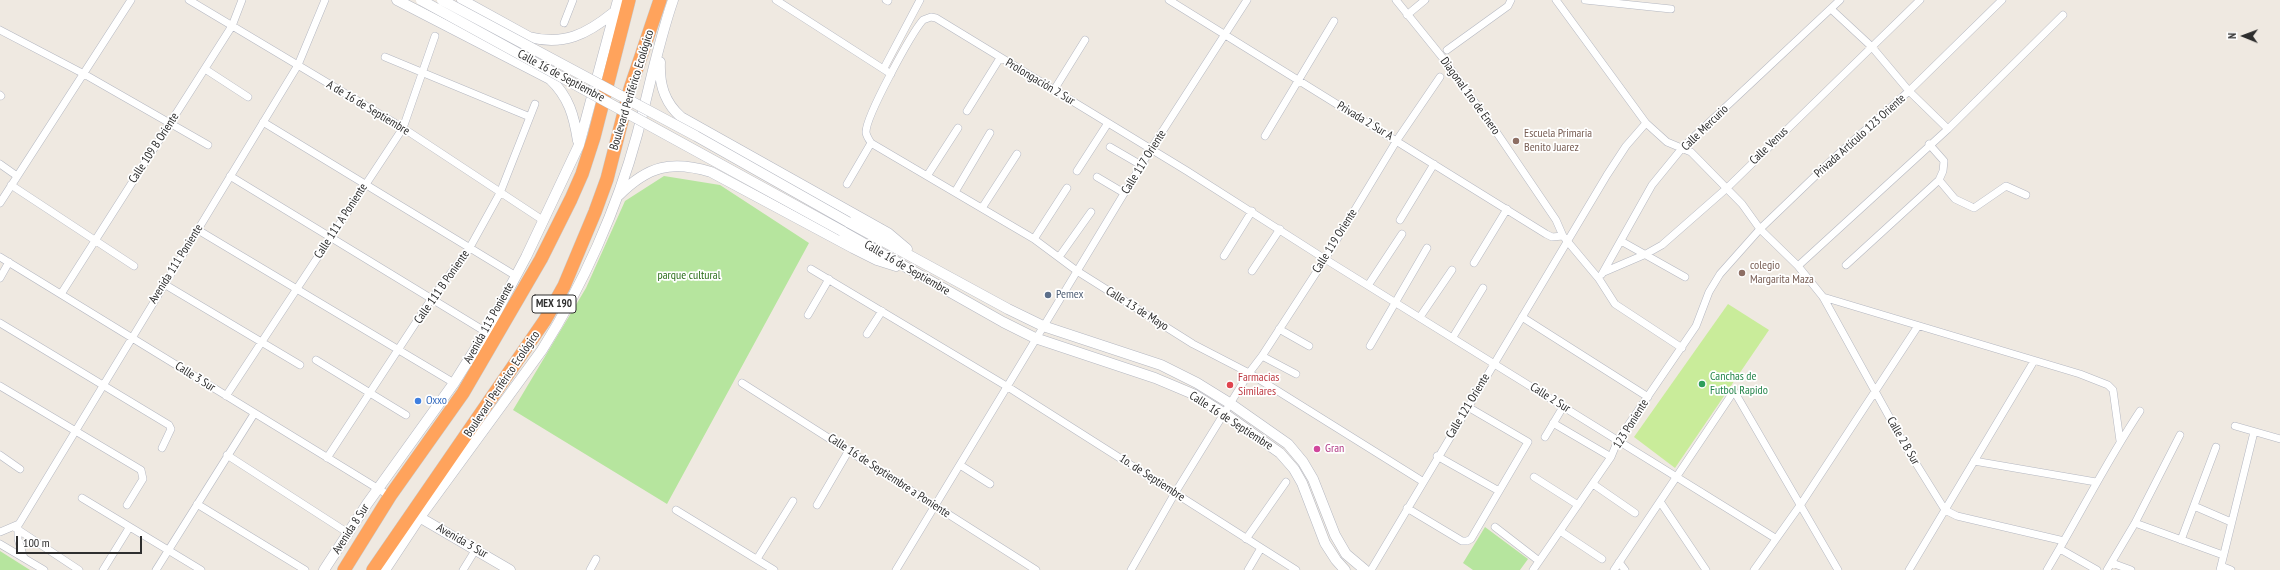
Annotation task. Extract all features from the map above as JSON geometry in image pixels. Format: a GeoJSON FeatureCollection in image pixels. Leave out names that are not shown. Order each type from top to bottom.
{"type":"FeatureCollection","features":[{"type":"Feature","properties":{"kind":"highway","name":"Boulevard Periférico Ecológico"},"geometry":{"type":"LineString","coordinates":[[344,570],[390,496],[463,393],[530,279],[571,199],[582,174],[594,137],[628,0]]}},
{"type":"Feature","properties":{"kind":"highway","name":"Boulevard Periférico Ecológico"},"geometry":{"type":"LineString","coordinates":[[373,570],[416,515],[545,320],[564,286],[598,206],[630,89],[660,0]]}},
{"type":"Feature","properties":{"kind":"main road"},"geometry":{"type":"LineString","coordinates":[[397,0],[550,79],[567,99],[574,121],[579,145]]}},
{"type":"Feature","properties":{"kind":"main road","name":"Calle 16 de Septiembre"},"geometry":{"type":"LineString","coordinates":[[421,0],[845,226],[927,264],[1008,309],[1043,326],[1161,365],[1197,383],[1231,404],[1288,444],[1303,462],[1313,479],[1334,535],[1346,554],[1365,570]]}},
{"type":"Feature","properties":{"kind":"main road","name":"Calle 16 de Septiembre"},"geometry":{"type":"LineString","coordinates":[[442,0],[743,162],[916,272],[1003,322],[1035,338],[1156,378],[1192,394],[1225,414],[1280,453],[1294,469],[1302,483],[1325,542],[1336,560],[1345,570]]}},
{"type":"Feature","properties":{"kind":"main road"},"geometry":{"type":"LineString","coordinates":[[462,0],[530,37],[545,40],[565,40],[575,38],[596,26],[613,13]]}},
{"type":"Feature","properties":{"kind":"main road","name":"Avenida 113 Poniente"},"geometry":{"type":"LineString","coordinates":[[378,489],[454,383],[486,332],[544,221],[579,145],[613,13],[618,0]]}},
{"type":"Feature","properties":{"kind":"main road"},"geometry":{"type":"LineString","coordinates":[[618,196],[637,135],[673,0]]}},
{"type":"Feature","properties":{"kind":"main road"},"geometry":{"type":"LineString","coordinates":[[660,48],[662,88],[668,103],[681,117],[888,233],[927,264]]}},
{"type":"Feature","properties":{"kind":"main road"},"geometry":{"type":"LineString","coordinates":[[618,196],[631,183],[660,167],[691,166],[710,172],[877,260],[916,272]]}},
{"type":"Feature","properties":{"kind":"main road","name":"Boulevard Periférico Ecológico"},"geometry":{"type":"LineString","coordinates":[[385,570],[416,515],[542,350],[557,326],[618,196]]}},
{"type":"Feature","properties":{"kind":"main road","name":"Avenida 8 Sur"},"geometry":{"type":"LineString","coordinates":[[324,570],[378,489]]}},
{"type":"Feature","properties":{"kind":"main road","name":"Avenida 3 Sur"},"geometry":{"type":"LineString","coordinates":[[416,515],[510,570]]}},
{"type":"Feature","properties":{"kind":"street"},"geometry":{"type":"LineString","coordinates":[[0,203],[131,0]]}},
{"type":"Feature","properties":{"kind":"street","name":"A de 16 de Septiembre"},"geometry":{"type":"LineString","coordinates":[[189,0],[403,128],[544,221]]}},
{"type":"Feature","properties":{"kind":"street","name":"Calle 109 B Oriente"},"geometry":{"type":"LineString","coordinates":[[61,294],[232,26],[242,0]]}},
{"type":"Feature","properties":{"kind":"street","name":"Avenida 111 Poniente"},"geometry":{"type":"LineString","coordinates":[[17,527],[131,337],[298,65],[325,0]]}},
{"type":"Feature","properties":{"kind":"street"},"geometry":{"type":"LineString","coordinates":[[564,22],[573,0]]}},
{"type":"Feature","properties":{"kind":"street"},"geometry":{"type":"LineString","coordinates":[[776,0],[884,68],[891,74],[868,125],[867,137],[871,143],[847,184]]}},
{"type":"Feature","properties":{"kind":"street"},"geometry":{"type":"LineString","coordinates":[[884,68],[920,0]]}},
{"type":"Feature","properties":{"kind":"street","name":"Privada 2 Sur A"},"geometry":{"type":"LineString","coordinates":[[1169,0],[1397,140],[1546,234],[1552,237],[1563,236]]}},
{"type":"Feature","properties":{"kind":"street","name":"Calle 117 Oriente"},"geometry":{"type":"LineString","coordinates":[[896,570],[1008,387],[1035,338],[1151,149],[1247,0]]}},
{"type":"Feature","properties":{"kind":"street","name":"Diagonal 1ro de Enero"},"geometry":{"type":"LineString","coordinates":[[1396,0],[1442,57],[1495,130],[1556,220],[1567,242],[1599,279],[1615,304],[1682,348]]}},
{"type":"Feature","properties":{"kind":"street"},"geometry":{"type":"LineString","coordinates":[[1407,14],[1425,0]]}},
{"type":"Feature","properties":{"kind":"street"},"geometry":{"type":"LineString","coordinates":[[1447,50],[1508,6],[1511,0]]}},
{"type":"Feature","properties":{"kind":"street","name":"Calle 2 B Sur"},"geometry":{"type":"LineString","coordinates":[[1556,0],[1646,123],[1667,142],[1683,147],[1691,152],[1727,188],[1760,229],[1798,266],[1823,297],[1875,393],[1945,510]]}},
{"type":"Feature","properties":{"kind":"street"},"geometry":{"type":"LineString","coordinates":[[1584,0],[1671,9]]}},
{"type":"Feature","properties":{"kind":"street","name":"Calle Mercurio"},"geometry":{"type":"LineString","coordinates":[[1599,279],[1652,185],[1683,147],[1840,0]]}},
{"type":"Feature","properties":{"kind":"street","name":"Calle Venus"},"geometry":{"type":"LineString","coordinates":[[1604,272],[1646,254],[1662,245],[1727,188],[1920,0]]}},
{"type":"Feature","properties":{"kind":"street","name":"Privada Artículo 123 Oriente"},"geometry":{"type":"LineString","coordinates":[[1720,274],[1760,229],[1834,158],[1909,91],[2002,0]]}},
{"type":"Feature","properties":{"kind":"street"},"geometry":{"type":"LineString","coordinates":[[1831,9],[1872,46],[1909,91],[1948,128]]}},
{"type":"Feature","properties":{"kind":"street"},"geometry":{"type":"LineString","coordinates":[[1798,266],[1948,128],[2063,15]]}},
{"type":"Feature","properties":{"kind":"street","name":"Prolongación 2 Sur"},"geometry":{"type":"LineString","coordinates":[[891,74],[917,28],[923,20],[931,17],[1252,211],[1325,259]]}},
{"type":"Feature","properties":{"kind":"street"},"geometry":{"type":"LineString","coordinates":[[1265,136],[1334,21]]}},
{"type":"Feature","properties":{"kind":"street"},"geometry":{"type":"LineString","coordinates":[[0,30],[84,74],[208,145]]}},
{"type":"Feature","properties":{"kind":"street","name":"Calle 111 A Poniente"},"geometry":{"type":"LineString","coordinates":[[226,396],[365,183],[403,128],[435,36]]}},
{"type":"Feature","properties":{"kind":"street"},"geometry":{"type":"LineString","coordinates":[[1054,90],[1085,40]]}},
{"type":"Feature","properties":{"kind":"street"},"geometry":{"type":"LineString","coordinates":[[385,57],[422,74],[530,117]]}},
{"type":"Feature","properties":{"kind":"street"},"geometry":{"type":"LineString","coordinates":[[967,111],[1000,58]]}},
{"type":"Feature","properties":{"kind":"street"},"geometry":{"type":"LineString","coordinates":[[205,69],[248,97]]}},
{"type":"Feature","properties":{"kind":"street","name":"Calle 119 Oriente"},"geometry":{"type":"LineString","coordinates":[[1131,570],[1175,493],[1249,373],[1262,356],[1325,259],[1397,140],[1440,77]]}},
{"type":"Feature","properties":{"kind":"street","name":"Calle 111 B Poniente"},"geometry":{"type":"LineString","coordinates":[[327,458],[399,351],[432,298],[469,249],[500,193],[535,104]]}},
{"type":"Feature","properties":{"kind":"street"},"geometry":{"type":"LineString","coordinates":[[263,122],[365,183],[469,249],[516,276]]}},
{"type":"Feature","properties":{"kind":"street"},"geometry":{"type":"LineString","coordinates":[[1077,171],[1108,123]]}},
{"type":"Feature","properties":{"kind":"street","name":"Calle 121 Oriente"},"geometry":{"type":"LineString","coordinates":[[1371,570],[1422,481],[1607,175],[1626,146],[1646,123]]}},
{"type":"Feature","properties":{"kind":"street"},"geometry":{"type":"LineString","coordinates":[[927,176],[958,128]]}},
{"type":"Feature","properties":{"kind":"street"},"geometry":{"type":"LineString","coordinates":[[954,192],[990,133]]}},
{"type":"Feature","properties":{"kind":"street","name":"Calle 13 de Mayo"},"geometry":{"type":"LineString","coordinates":[[871,143],[1034,239],[1077,271],[1193,344],[1249,373],[1422,481]]}},
{"type":"Feature","properties":{"kind":"street"},"geometry":{"type":"LineString","coordinates":[[1846,265],[1939,180],[1943,171],[1944,161],[1929,144]]}},
{"type":"Feature","properties":{"kind":"street"},"geometry":{"type":"LineString","coordinates":[[1110,147],[1141,166]]}},
{"type":"Feature","properties":{"kind":"street"},"geometry":{"type":"LineString","coordinates":[[982,208],[1017,154]]}},
{"type":"Feature","properties":{"kind":"street"},"geometry":{"type":"LineString","coordinates":[[0,164],[17,176]]}},
{"type":"Feature","properties":{"kind":"street"},"geometry":{"type":"LineString","coordinates":[[1400,220],[1434,164]]}},
{"type":"Feature","properties":{"kind":"street"},"geometry":{"type":"LineString","coordinates":[[230,176],[331,236],[486,332]]}},
{"type":"Feature","properties":{"kind":"street"},"geometry":{"type":"LineString","coordinates":[[1097,177],[1124,193]]}},
{"type":"Feature","properties":{"kind":"street"},"geometry":{"type":"LineString","coordinates":[[1939,180],[1955,199],[1974,208],[2006,186],[2026,195]]}},
{"type":"Feature","properties":{"kind":"street"},"geometry":{"type":"LineString","coordinates":[[11,185],[134,266]]}},
{"type":"Feature","properties":{"kind":"street"},"geometry":{"type":"LineString","coordinates":[[1034,239],[1067,188]]}},
{"type":"Feature","properties":{"kind":"street"},"geometry":{"type":"LineString","coordinates":[[1474,263],[1507,209]]}},
{"type":"Feature","properties":{"kind":"street"},"geometry":{"type":"LineString","coordinates":[[1224,256],[1252,211]]}},
{"type":"Feature","properties":{"kind":"street"},"geometry":{"type":"LineString","coordinates":[[1059,257],[1091,212]]}},
{"type":"Feature","properties":{"kind":"street"},"geometry":{"type":"LineString","coordinates":[[1252,270],[1280,229]]}},
{"type":"Feature","properties":{"kind":"street"},"geometry":{"type":"LineString","coordinates":[[198,230],[454,383]]}},
{"type":"Feature","properties":{"kind":"street"},"geometry":{"type":"LineString","coordinates":[[1369,284],[1402,234]]}},
{"type":"Feature","properties":{"kind":"street"},"geometry":{"type":"LineString","coordinates":[[1621,240],[1685,277]]}},
{"type":"Feature","properties":{"kind":"street"},"geometry":{"type":"LineString","coordinates":[[1370,346],[1427,248]]}},
{"type":"Feature","properties":{"kind":"street","name":"Calle 3 Sur"},"geometry":{"type":"LineString","coordinates":[[0,257],[390,496]]}},
{"type":"Feature","properties":{"kind":"street","name":"Calle 2 Sur"},"geometry":{"type":"LineString","coordinates":[[1325,259],[1369,284],[1563,407],[1775,538]]}},
{"type":"Feature","properties":{"kind":"street"},"geometry":{"type":"LineString","coordinates":[[0,278],[9,262]]}},
{"type":"Feature","properties":{"kind":"street","name":"1o. de Septiembre"},"geometry":{"type":"LineString","coordinates":[[811,269],[1008,387],[1296,570]]}},
{"type":"Feature","properties":{"kind":"street"},"geometry":{"type":"LineString","coordinates":[[1420,317],[1452,270]]}},
{"type":"Feature","properties":{"kind":"street","name":"123 Poniente"},"geometry":{"type":"LineString","coordinates":[[1533,570],[1593,484],[1611,457],[1618,440],[1682,348],[1701,317],[1709,292],[1720,274]]}},
{"type":"Feature","properties":{"kind":"street"},"geometry":{"type":"LineString","coordinates":[[808,315],[829,279]]}},
{"type":"Feature","properties":{"kind":"street"},"geometry":{"type":"LineString","coordinates":[[164,284],[300,365]]}},
{"type":"Feature","properties":{"kind":"street"},"geometry":{"type":"LineString","coordinates":[[1453,337],[1483,288]]}},
{"type":"Feature","properties":{"kind":"street"},"geometry":{"type":"LineString","coordinates":[[1823,297],[2080,374],[2108,385],[2113,390],[2120,441]]}},
{"type":"Feature","properties":{"kind":"street"},"geometry":{"type":"LineString","coordinates":[[867,334],[882,311]]}},
{"type":"Feature","properties":{"kind":"street"},"geometry":{"type":"LineString","coordinates":[[1522,317],[1648,397]]}},
{"type":"Feature","properties":{"kind":"street"},"geometry":{"type":"LineString","coordinates":[[0,323],[169,425],[171,429],[162,448]]}},
{"type":"Feature","properties":{"kind":"street"},"geometry":{"type":"LineString","coordinates":[[1754,570],[1775,538],[1801,504],[1918,326]]}},
{"type":"Feature","properties":{"kind":"street"},"geometry":{"type":"LineString","coordinates":[[1279,329],[1309,346]]}},
{"type":"Feature","properties":{"kind":"street"},"geometry":{"type":"LineString","coordinates":[[1262,356],[1296,374]]}},
{"type":"Feature","properties":{"kind":"street"},"geometry":{"type":"LineString","coordinates":[[316,360],[406,415]]}},
{"type":"Feature","properties":{"kind":"street"},"geometry":{"type":"LineString","coordinates":[[1909,570],[2034,361]]}},
{"type":"Feature","properties":{"kind":"street","name":"Calle 16 de Septiembre a Poniente"},"geometry":{"type":"LineString","coordinates":[[742,383],[1036,570]]}},
{"type":"Feature","properties":{"kind":"street"},"geometry":{"type":"LineString","coordinates":[[0,386],[75,430],[144,474],[143,479],[127,505]]}},
{"type":"Feature","properties":{"kind":"street"},"geometry":{"type":"LineString","coordinates":[[1614,570],[1734,391],[1838,570]]}},
{"type":"Feature","properties":{"kind":"street"},"geometry":{"type":"LineString","coordinates":[[1407,508],[1462,541],[1471,539],[1528,442],[1468,407]]}},
{"type":"Feature","properties":{"kind":"street"},"geometry":{"type":"LineString","coordinates":[[1545,437],[1563,407]]}},
{"type":"Feature","properties":{"kind":"street"},"geometry":{"type":"LineString","coordinates":[[2047,570],[2085,506],[2096,482],[2140,411]]}},
{"type":"Feature","properties":{"kind":"street"},"geometry":{"type":"LineString","coordinates":[[156,570],[254,414]]}},
{"type":"Feature","properties":{"kind":"street"},"geometry":{"type":"LineString","coordinates":[[1553,423],[1611,457]]}},
{"type":"Feature","properties":{"kind":"street"},"geometry":{"type":"LineString","coordinates":[[2235,426],[2280,439]]}},
{"type":"Feature","properties":{"kind":"street"},"geometry":{"type":"LineString","coordinates":[[2231,570],[2220,568],[2254,432]]}},
{"type":"Feature","properties":{"kind":"street"},"geometry":{"type":"LineString","coordinates":[[2107,570],[2136,523],[2180,435]]}},
{"type":"Feature","properties":{"kind":"street"},"geometry":{"type":"LineString","coordinates":[[2181,540],[2216,447]]}},
{"type":"Feature","properties":{"kind":"street"},"geometry":{"type":"LineString","coordinates":[[817,505],[849,450]]}},
{"type":"Feature","properties":{"kind":"street"},"geometry":{"type":"LineString","coordinates":[[0,455],[20,469]]}},
{"type":"Feature","properties":{"kind":"street"},"geometry":{"type":"LineString","coordinates":[[227,455],[348,533]]}},
{"type":"Feature","properties":{"kind":"street"},"geometry":{"type":"LineString","coordinates":[[1437,456],[1499,491]]}},
{"type":"Feature","properties":{"kind":"street"},"geometry":{"type":"LineString","coordinates":[[1974,460],[2096,482]]}},
{"type":"Feature","properties":{"kind":"street"},"geometry":{"type":"LineString","coordinates":[[960,465],[990,484]]}},
{"type":"Feature","properties":{"kind":"street"},"geometry":{"type":"LineString","coordinates":[[1534,477],[1578,505]]}},
{"type":"Feature","properties":{"kind":"street"},"geometry":{"type":"LineString","coordinates":[[1246,539],[1286,482]]}},
{"type":"Feature","properties":{"kind":"street"},"geometry":{"type":"LineString","coordinates":[[1593,484],[1635,512]]}},
{"type":"Feature","properties":{"kind":"street"},"geometry":{"type":"LineString","coordinates":[[82,498],[129,528],[201,570]]}},
{"type":"Feature","properties":{"kind":"street"},"geometry":{"type":"LineString","coordinates":[[757,560],[792,501]]}},
{"type":"Feature","properties":{"kind":"street"},"geometry":{"type":"LineString","coordinates":[[1661,502],[1706,570]]}},
{"type":"Feature","properties":{"kind":"street"},"geometry":{"type":"LineString","coordinates":[[197,504],[304,570]]}},
{"type":"Feature","properties":{"kind":"street"},"geometry":{"type":"LineString","coordinates":[[2194,506],[2231,522]]}},
{"type":"Feature","properties":{"kind":"street"},"geometry":{"type":"LineString","coordinates":[[676,510],[774,570]]}},
{"type":"Feature","properties":{"kind":"street"},"geometry":{"type":"LineString","coordinates":[[1945,510],[1957,516],[2064,541]]}},
{"type":"Feature","properties":{"kind":"street"},"geometry":{"type":"LineString","coordinates":[[2136,523],[2223,555]]}},
{"type":"Feature","properties":{"kind":"street"},"geometry":{"type":"LineString","coordinates":[[1495,526],[1539,561]]}},
{"type":"Feature","properties":{"kind":"street"},"geometry":{"type":"LineString","coordinates":[[0,532],[17,527]]}},
{"type":"Feature","properties":{"kind":"street"},"geometry":{"type":"LineString","coordinates":[[17,527],[18,539],[24,558]]}},
{"type":"Feature","properties":{"kind":"street"},"geometry":{"type":"LineString","coordinates":[[17,527],[79,570]]}},
{"type":"Feature","properties":{"kind":"street"},"geometry":{"type":"LineString","coordinates":[[103,570],[129,528]]}},
{"type":"Feature","properties":{"kind":"street"},"geometry":{"type":"LineString","coordinates":[[1560,531],[1602,559]]}},
{"type":"Feature","properties":{"kind":"street"},"geometry":{"type":"LineString","coordinates":[[0,544],[44,570]]}},
{"type":"Feature","properties":{"kind":"street"},"geometry":{"type":"LineString","coordinates":[[1248,570],[1261,548]]}},
{"type":"Feature","properties":{"kind":"street"},"geometry":{"type":"LineString","coordinates":[[464,570],[476,549]]}},
{"type":"Feature","properties":{"kind":"street"},"geometry":{"type":"LineString","coordinates":[[2060,549],[2097,570]]}},
{"type":"Feature","properties":{"kind":"street"},"geometry":{"type":"LineString","coordinates":[[590,570],[596,559]]}},
{"type":"Feature","properties":{"kind":"street"},"geometry":{"type":"LineString","coordinates":[[1619,562],[1626,570]]}},
{"type":"Feature","properties":{"kind":"street"},"geometry":{"type":"LineString","coordinates":[[2112,563],[2131,570]]}},
{"type":"Feature","properties":{"kind":"green space","name":"parque cultural"},"geometry":{"type":"Polygon","coordinates":[[[664,176],[720,185],[809,243],[667,504],[513,410],[586,288],[625,201],[664,176]]]}},
{"type":"Feature","properties":{"kind":"green space","name":"Canchas de Futbol Rapido"},"geometry":{"type":"Polygon","coordinates":[[[1728,304],[1769,330],[1675,468],[1634,437],[1728,304]]]}},
{"type":"Feature","properties":{"kind":"green space"},"geometry":{"type":"Polygon","coordinates":[[[1485,527],[1528,559],[1520,570],[1473,570],[1463,563],[1485,527]]]}},
{"type":"Feature","properties":{"kind":"green space"},"geometry":{"type":"Polygon","coordinates":[[[0,551],[30,570],[0,570],[0,551]]]}},
{"type":"Feature","properties":{"kind":"place","name":"Escuela Primaria Benito Juarez"},"geometry":{"type":"Point","coordinates":[1516,141]}},
{"type":"Feature","properties":{"kind":"place","name":"colegio Margarita Maza"},"geometry":{"type":"Point","coordinates":[1742,273]}},
{"type":"Feature","properties":{"kind":"place","name":"Pemex"},"geometry":{"type":"Point","coordinates":[1048,295]}},
{"type":"Feature","properties":{"kind":"place","name":"Canchas de Futbol Rapido"},"geometry":{"type":"Point","coordinates":[1702,384]}},
{"type":"Feature","properties":{"kind":"place","name":"Farmacias Similares"},"geometry":{"type":"Point","coordinates":[1230,385]}},
{"type":"Feature","properties":{"kind":"place","name":"Oxxo"},"geometry":{"type":"Point","coordinates":[418,401]}},
{"type":"Feature","properties":{"kind":"place","name":"Gran"},"geometry":{"type":"Point","coordinates":[1317,449]}}]}
